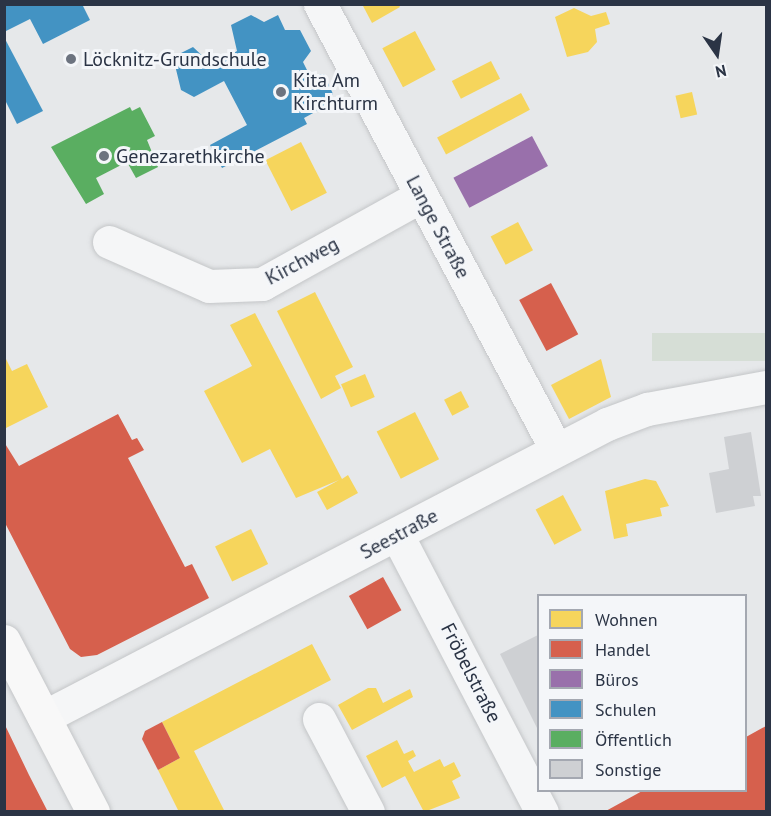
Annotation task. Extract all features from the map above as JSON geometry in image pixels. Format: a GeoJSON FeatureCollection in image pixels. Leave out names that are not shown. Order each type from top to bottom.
{"type":"FeatureCollection","features":[{"type":"Feature","properties":{"kind":"main road"},"geometry":{"type":"LineString","coordinates":[[4,641],[93,812]]}},
{"type":"Feature","properties":{"kind":"street","name":"Lange Straße"},"geometry":{"type":"LineString","coordinates":[[320,4],[556,449]]}},
{"type":"Feature","properties":{"kind":"street","name":"Kirchweg"},"geometry":{"type":"LineString","coordinates":[[108,242],[209,286],[262,284],[421,196]]}},
{"type":"Feature","properties":{"kind":"street","name":"Seestraße"},"geometry":{"type":"LineString","coordinates":[[44,717],[397,535],[556,449],[647,409],[766,387]]}},
{"type":"Feature","properties":{"kind":"street","name":"Fröbelstraße"},"geometry":{"type":"LineString","coordinates":[[397,535],[542,812]]}},
{"type":"Feature","properties":{"kind":"street"},"geometry":{"type":"LineString","coordinates":[[319,719],[368,812]]}},
{"type":"Feature","properties":{"kind":"shaded area"},"geometry":{"type":"Polygon","coordinates":[[[652,333],[766,333],[766,361],[652,361],[652,333]]]}},
{"type":"Feature","properties":{"kind":"building: Wohnen"},"geometry":{"type":"Polygon","coordinates":[[[362,4],[398,4],[400,7],[372,23],[362,4]]]}},
{"type":"Feature","properties":{"kind":"building: Wohnen"},"geometry":{"type":"Polygon","coordinates":[[[574,8],[591,16],[606,12],[610,24],[595,29],[597,42],[588,52],[567,57],[555,17],[574,8]]]}},
{"type":"Feature","properties":{"kind":"building: Wohnen"},"geometry":{"type":"Polygon","coordinates":[[[415,31],[436,70],[403,87],[382,48],[415,31]]]}},
{"type":"Feature","properties":{"kind":"building: Wohnen"},"geometry":{"type":"Polygon","coordinates":[[[491,61],[500,79],[461,99],[452,81],[491,61]]]}},
{"type":"Feature","properties":{"kind":"building: Wohnen"},"geometry":{"type":"Polygon","coordinates":[[[692,92],[697,114],[681,118],[675,96],[692,92]]]}},
{"type":"Feature","properties":{"kind":"building: Wohnen"},"geometry":{"type":"Polygon","coordinates":[[[521,93],[530,110],[446,154],[437,138],[521,93]]]}},
{"type":"Feature","properties":{"kind":"building: Wohnen"},"geometry":{"type":"Polygon","coordinates":[[[301,142],[327,193],[291,211],[265,160],[301,142]]]}},
{"type":"Feature","properties":{"kind":"building: Wohnen"},"geometry":{"type":"Polygon","coordinates":[[[518,222],[533,250],[506,265],[491,237],[518,222]]]}},
{"type":"Feature","properties":{"kind":"building: Wohnen"},"geometry":{"type":"Polygon","coordinates":[[[315,292],[353,367],[335,376],[341,388],[321,399],[277,311],[315,292]]]}},
{"type":"Feature","properties":{"kind":"building: Wohnen"},"geometry":{"type":"Polygon","coordinates":[[[255,313],[342,479],[348,475],[358,493],[327,510],[317,492],[339,480],[296,498],[270,449],[242,463],[204,391],[252,366],[230,325],[255,313]]]}},
{"type":"Feature","properties":{"kind":"building: Wohnen"},"geometry":{"type":"Polygon","coordinates":[[[4,355],[12,371],[27,364],[48,407],[4,429],[4,355]]]}},
{"type":"Feature","properties":{"kind":"building: Wohnen"},"geometry":{"type":"Polygon","coordinates":[[[601,359],[611,397],[569,419],[551,385],[601,359]]]}},
{"type":"Feature","properties":{"kind":"building: Wohnen"},"geometry":{"type":"Polygon","coordinates":[[[365,374],[375,397],[351,407],[341,384],[365,374]]]}},
{"type":"Feature","properties":{"kind":"building: Wohnen"},"geometry":{"type":"Polygon","coordinates":[[[461,391],[469,407],[452,416],[444,400],[461,391]]]}},
{"type":"Feature","properties":{"kind":"building: Wohnen"},"geometry":{"type":"Polygon","coordinates":[[[415,412],[439,459],[401,479],[377,432],[415,412]]]}},
{"type":"Feature","properties":{"kind":"building: Wohnen"},"geometry":{"type":"Polygon","coordinates":[[[645,479],[656,481],[669,506],[660,508],[662,516],[626,524],[628,536],[614,539],[605,491],[645,479]]]}},
{"type":"Feature","properties":{"kind":"building: Wohnen"},"geometry":{"type":"Polygon","coordinates":[[[563,495],[582,530],[554,545],[536,510],[563,495]]]}},
{"type":"Feature","properties":{"kind":"building: Wohnen"},"geometry":{"type":"Polygon","coordinates":[[[251,529],[268,564],[232,582],[215,547],[251,529]]]}},
{"type":"Feature","properties":{"kind":"building: Wohnen"},"geometry":{"type":"Polygon","coordinates":[[[312,644],[331,680],[194,751],[225,812],[179,812],[158,770],[180,758],[162,722],[312,644]]]}},
{"type":"Feature","properties":{"kind":"building: Wohnen"},"geometry":{"type":"Polygon","coordinates":[[[368,688],[376,688],[383,703],[410,689],[413,697],[352,730],[338,705],[368,688]]]}},
{"type":"Feature","properties":{"kind":"building: Wohnen"},"geometry":{"type":"Polygon","coordinates":[[[397,740],[404,754],[413,750],[416,756],[408,761],[414,772],[440,759],[444,767],[454,762],[461,776],[452,781],[460,798],[424,812],[405,776],[382,788],[366,756],[397,740]]]}},
{"type":"Feature","properties":{"kind":"building: Handel"},"geometry":{"type":"Polygon","coordinates":[[[551,283],[578,334],[546,351],[519,300],[551,283]]]}},
{"type":"Feature","properties":{"kind":"building: Handel"},"geometry":{"type":"Polygon","coordinates":[[[118,414],[132,440],[137,438],[144,450],[128,458],[185,567],[192,564],[209,598],[97,655],[81,657],[70,649],[4,521],[4,442],[19,466],[118,414]]]}},
{"type":"Feature","properties":{"kind":"building: Handel"},"geometry":{"type":"Polygon","coordinates":[[[383,577],[401,610],[367,629],[349,596],[383,577]]]}},
{"type":"Feature","properties":{"kind":"building: Handel"},"geometry":{"type":"Polygon","coordinates":[[[162,722],[180,758],[158,770],[142,739],[145,731],[162,722]]]}},
{"type":"Feature","properties":{"kind":"building: Handel"},"geometry":{"type":"Polygon","coordinates":[[[4,723],[29,775],[48,812],[4,812],[4,723]]]}},
{"type":"Feature","properties":{"kind":"building: Handel"},"geometry":{"type":"Polygon","coordinates":[[[766,726],[766,812],[604,812],[640,792],[747,792],[747,736],[766,726]]]}},
{"type":"Feature","properties":{"kind":"building: Büros"},"geometry":{"type":"Polygon","coordinates":[[[532,136],[548,166],[469,208],[453,178],[532,136]]]}},
{"type":"Feature","properties":{"kind":"building: Schulen"},"geometry":{"type":"Polygon","coordinates":[[[4,4],[82,4],[90,20],[43,44],[30,19],[4,32],[4,4]]]}},
{"type":"Feature","properties":{"kind":"building: Schulen","name":"Kita Am Kirchturm"},"geometry":{"type":"Polygon","coordinates":[[[251,15],[264,22],[278,15],[285,30],[300,30],[311,51],[303,62],[309,74],[324,74],[333,94],[326,106],[304,118],[307,124],[222,168],[210,145],[247,125],[224,81],[194,97],[181,90],[173,57],[193,47],[209,62],[231,55],[237,51],[231,25],[251,15]]]}},
{"type":"Feature","properties":{"kind":"building: Schulen"},"geometry":{"type":"Polygon","coordinates":[[[4,37],[43,111],[17,124],[4,98],[4,37]]]}},
{"type":"Feature","properties":{"kind":"building: Öffentlich","name":"Genezarethkirche"},"geometry":{"type":"Polygon","coordinates":[[[130,107],[132,111],[140,107],[155,136],[147,140],[158,167],[136,178],[127,162],[96,178],[104,194],[86,204],[51,147],[130,107]]]}},
{"type":"Feature","properties":{"kind":"building: Sonstige"},"geometry":{"type":"Polygon","coordinates":[[[751,432],[761,496],[753,496],[755,506],[716,513],[709,473],[729,469],[724,437],[751,432]]]}},
{"type":"Feature","properties":{"kind":"building: Sonstige"},"geometry":{"type":"Polygon","coordinates":[[[537,636],[537,728],[500,654],[537,636]]]}},
{"type":"Feature","properties":{"kind":"place","name":"Löcknitz-Grundschule"},"geometry":{"type":"Point","coordinates":[71,59]}},
{"type":"Feature","properties":{"kind":"place","name":"Kita Am Kirchturm"},"geometry":{"type":"Point","coordinates":[281,92]}},
{"type":"Feature","properties":{"kind":"place","name":"Genezarethkirche"},"geometry":{"type":"Point","coordinates":[104,156]}}]}
